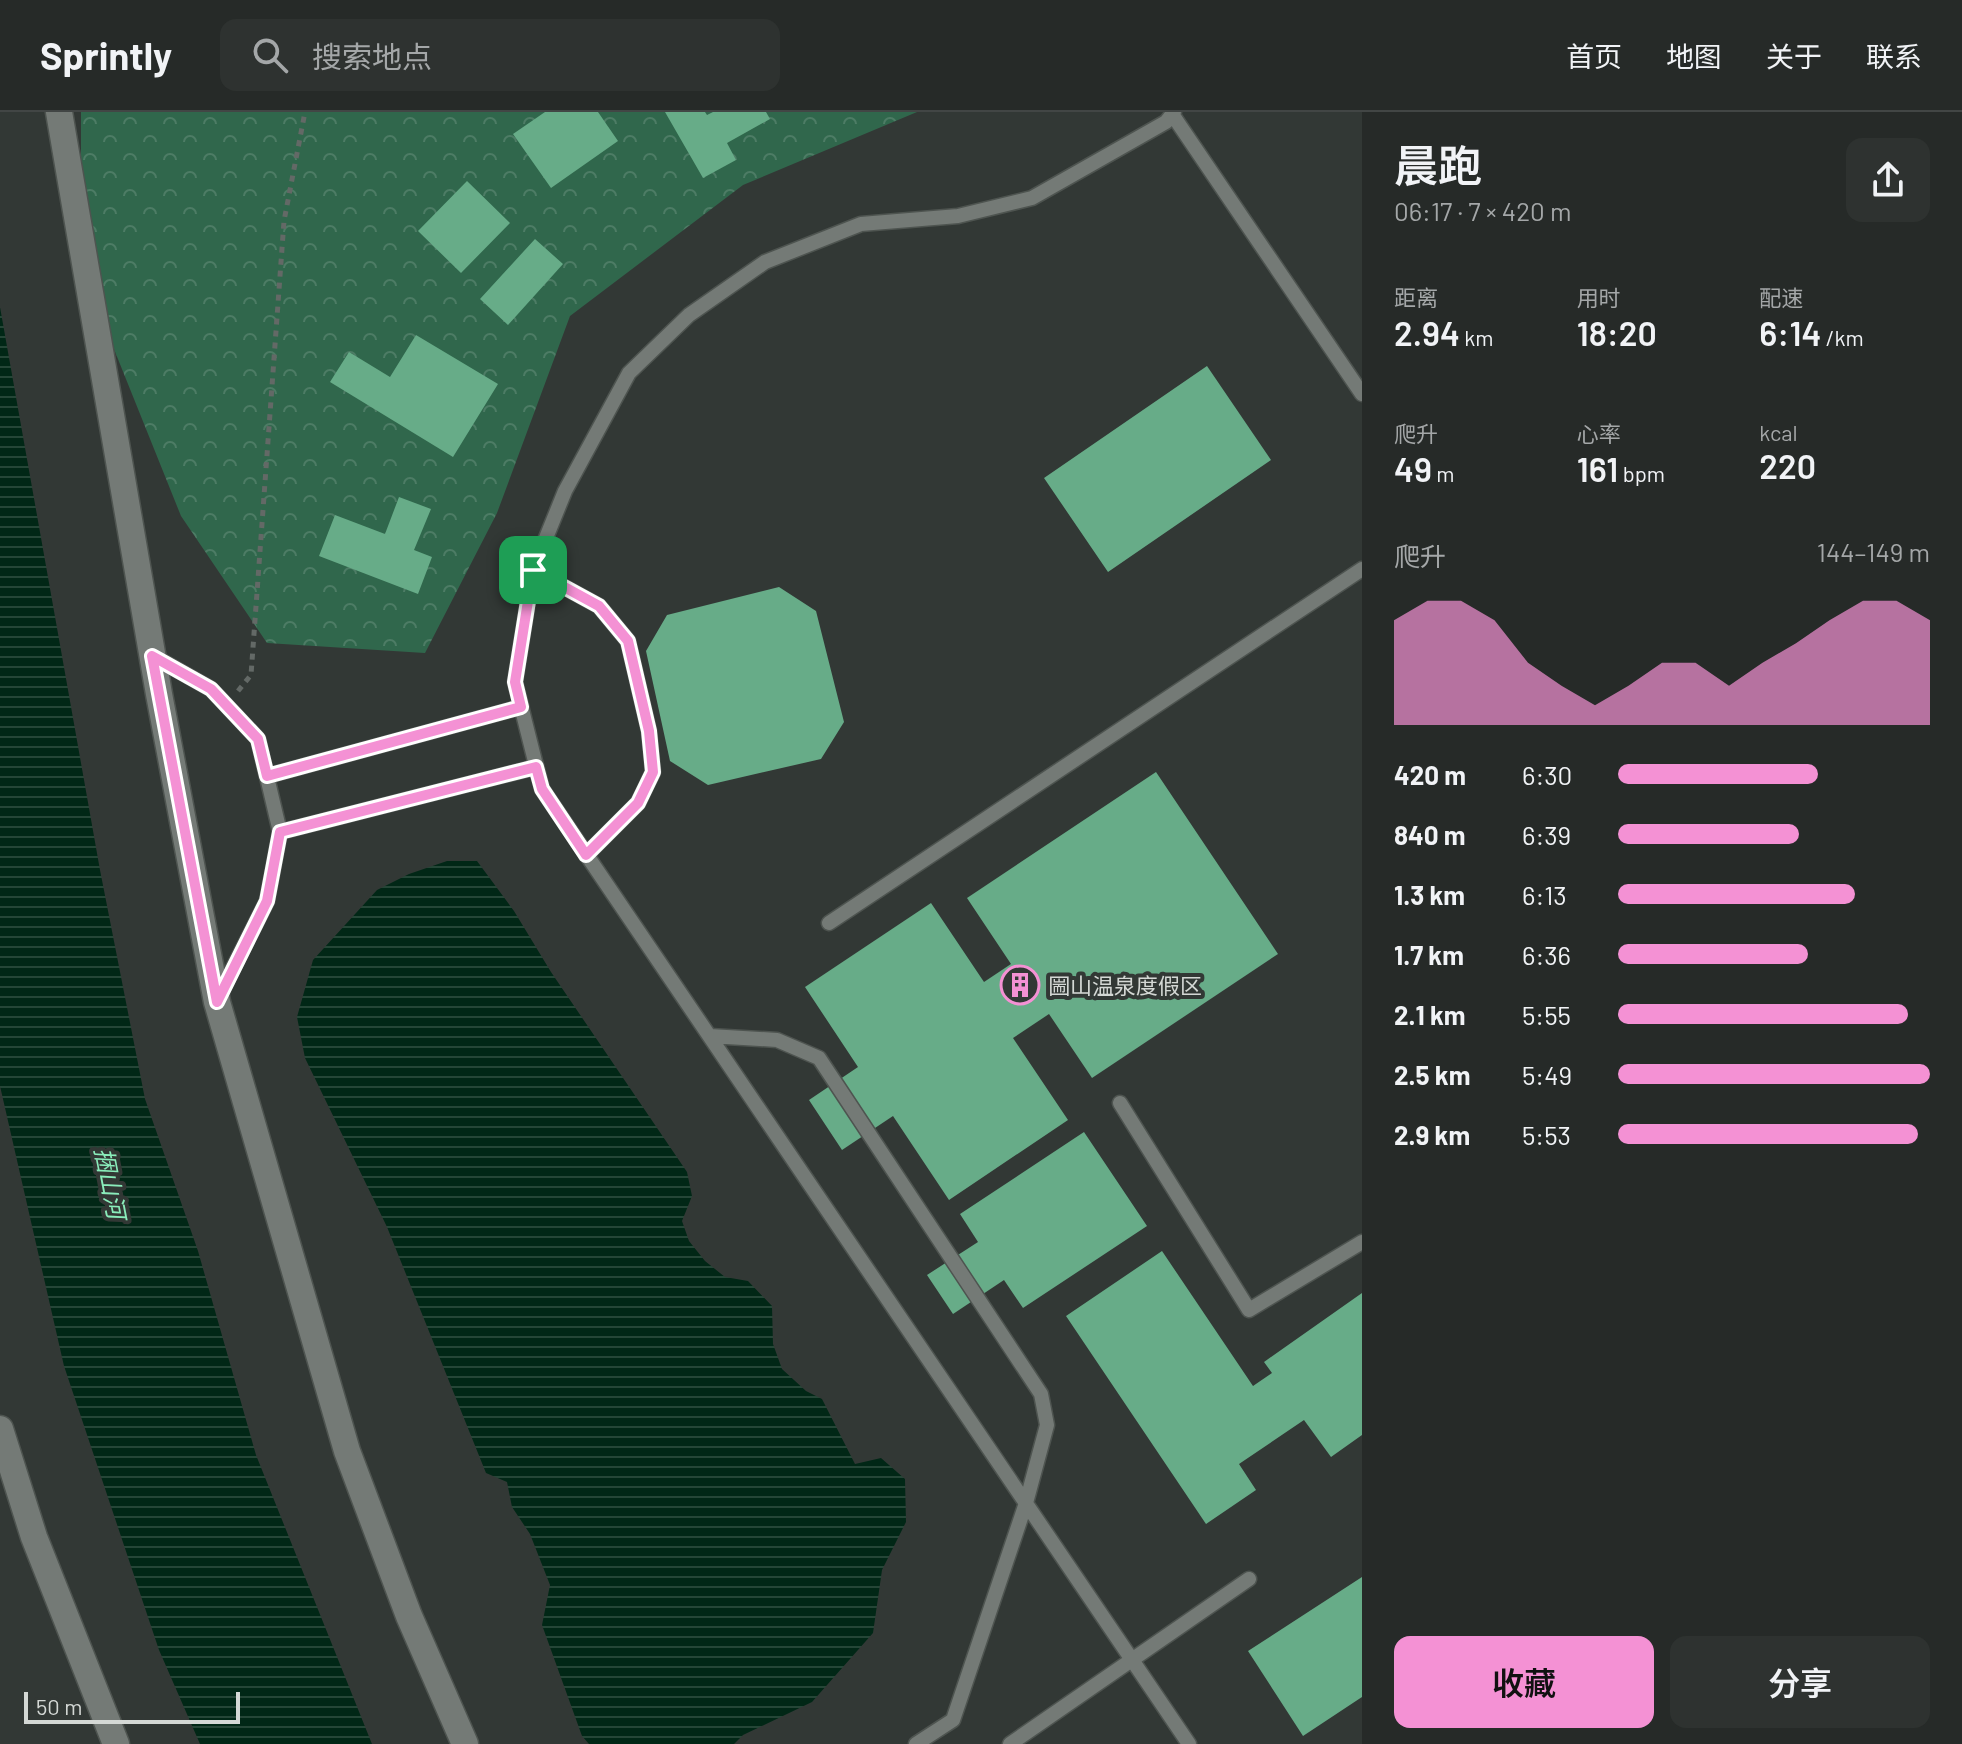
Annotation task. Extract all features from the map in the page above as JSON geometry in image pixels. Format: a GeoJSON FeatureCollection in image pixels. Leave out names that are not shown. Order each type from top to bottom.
{"type":"FeatureCollection","features":[{"type":"Feature","properties":{"kind":"street"},"geometry":{"type":"LineString","coordinates":[[59,112],[152,656],[217,1002],[347,1451],[409,1616],[465,1744]]}},
{"type":"Feature","properties":{"kind":"street"},"geometry":{"type":"LineString","coordinates":[[0,1429],[34,1537],[116,1744]]}},
{"type":"Feature","properties":{"kind":"lane"},"geometry":{"type":"LineString","coordinates":[[1189,1744],[542,789],[515,682],[533,570],[565,491],[629,373],[689,315],[765,262],[861,224],[958,216],[1032,198],[1166,122],[1173,113],[1362,394]]}},
{"type":"Feature","properties":{"kind":"lane"},"geometry":{"type":"LineString","coordinates":[[829,923],[1362,569]]}},
{"type":"Feature","properties":{"kind":"lane"},"geometry":{"type":"LineString","coordinates":[[533,570],[599,606],[628,641],[649,731],[653,772],[638,803],[586,855]]}},
{"type":"Feature","properties":{"kind":"lane"},"geometry":{"type":"LineString","coordinates":[[152,656],[211,689],[258,739],[280,832],[267,901],[217,1002]]}},
{"type":"Feature","properties":{"kind":"lane"},"geometry":{"type":"LineString","coordinates":[[267,776],[521,707]]}},
{"type":"Feature","properties":{"kind":"lane"},"geometry":{"type":"LineString","coordinates":[[280,832],[536,767]]}},
{"type":"Feature","properties":{"kind":"lane"},"geometry":{"type":"LineString","coordinates":[[710,1036],[777,1040],[819,1058],[1041,1394],[1047,1425],[1026,1503],[953,1720],[916,1744]]}},
{"type":"Feature","properties":{"kind":"lane"},"geometry":{"type":"LineString","coordinates":[[1120,1103],[1249,1310],[1362,1242]]}},
{"type":"Feature","properties":{"kind":"lane"},"geometry":{"type":"LineString","coordinates":[[1010,1744],[1249,1579]]}},
{"type":"Feature","properties":{"kind":"path"},"geometry":{"type":"LineString","coordinates":[[227,706],[251,675],[284,221],[305,112]]}},
{"type":"Feature","properties":{"kind":"green space"},"geometry":{"type":"Polygon","coordinates":[[[81,112],[917,112],[743,185],[570,316],[497,513],[425,653],[267,643],[181,516],[81,267],[81,112]]]}},
{"type":"Feature","properties":{"kind":"water","name":"捆山河"},"geometry":{"type":"Polygon","coordinates":[[[0,307],[100,870],[145,1099],[198,1251],[256,1455],[372,1744],[200,1744],[159,1650],[64,1366],[0,1086],[0,307]]]}},
{"type":"Feature","properties":{"kind":"water"},"geometry":{"type":"Polygon","coordinates":[[[447,861],[477,861],[514,911],[551,972],[687,1172],[692,1196],[682,1221],[689,1241],[705,1261],[725,1277],[748,1281],[772,1306],[773,1344],[782,1369],[806,1391],[822,1399],[855,1464],[881,1458],[905,1479],[906,1522],[882,1570],[873,1633],[812,1702],[743,1735],[734,1744],[589,1744],[582,1736],[542,1625],[550,1585],[530,1534],[512,1507],[507,1482],[486,1473],[387,1227],[305,1058],[297,1017],[313,960],[377,890],[409,874],[447,861]]]}},
{"type":"Feature","properties":{"kind":"building"},"geometry":{"type":"Polygon","coordinates":[[[545,112],[598,112],[618,141],[551,188],[513,134],[545,112]]]}},
{"type":"Feature","properties":{"kind":"building"},"geometry":{"type":"Polygon","coordinates":[[[665,112],[705,112],[707,115],[713,112],[766,112],[770,119],[727,143],[736,160],[703,178],[665,112]]]}},
{"type":"Feature","properties":{"kind":"building"},"geometry":{"type":"Polygon","coordinates":[[[467,181],[510,223],[461,273],[418,231],[467,181]]]}},
{"type":"Feature","properties":{"kind":"building"},"geometry":{"type":"Polygon","coordinates":[[[535,239],[563,264],[508,325],[480,299],[535,239]]]}},
{"type":"Feature","properties":{"kind":"building"},"geometry":{"type":"Polygon","coordinates":[[[416,335],[498,384],[453,457],[330,382],[349,352],[390,377],[416,335]]]}},
{"type":"Feature","properties":{"kind":"building"},"geometry":{"type":"Polygon","coordinates":[[[1207,366],[1271,460],[1108,572],[1044,478],[1207,366]]]}},
{"type":"Feature","properties":{"kind":"building"},"geometry":{"type":"Polygon","coordinates":[[[399,497],[431,509],[414,550],[432,557],[418,594],[319,556],[335,515],[385,534],[399,497]]]}},
{"type":"Feature","properties":{"kind":"building"},"geometry":{"type":"Polygon","coordinates":[[[779,587],[816,611],[844,722],[821,759],[708,785],[670,761],[646,651],[667,615],[779,587]]]}},
{"type":"Feature","properties":{"kind":"building","name":"圌山温泉度假区"},"geometry":{"type":"Polygon","coordinates":[[[1156,772],[1278,954],[1092,1078],[1049,1014],[1013,1038],[1068,1120],[949,1200],[893,1116],[842,1150],[809,1100],[858,1067],[805,987],[931,903],[984,982],[1011,964],[967,898],[1156,772]]]}},
{"type":"Feature","properties":{"kind":"building"},"geometry":{"type":"Polygon","coordinates":[[[1084,1132],[1147,1226],[1023,1308],[1004,1280],[953,1314],[927,1275],[978,1242],[960,1214],[1084,1132]]]}},
{"type":"Feature","properties":{"kind":"building"},"geometry":{"type":"Polygon","coordinates":[[[1162,1251],[1253,1386],[1272,1373],[1264,1362],[1362,1293],[1362,1435],[1331,1457],[1304,1420],[1239,1464],[1256,1490],[1206,1524],[1066,1316],[1162,1251]]]}},
{"type":"Feature","properties":{"kind":"building"},"geometry":{"type":"Polygon","coordinates":[[[1362,1577],[1362,1697],[1303,1736],[1248,1651],[1362,1577]]]}},
{"type":"Feature","properties":{"kind":"place","name":"圌山温泉度假区"},"geometry":{"type":"Point","coordinates":[1020,985]}},
{"type":"Feature","properties":{"kind":"route"},"geometry":{"type":"LineString","coordinates":[[533,570],[599,606],[628,641],[649,731],[653,772],[638,803],[586,855],[542,789],[536,767],[280,832],[267,901],[240,950],[217,1002],[152,656],[211,689],[258,739],[267,776],[521,707],[515,682],[533,570]]}}]}
